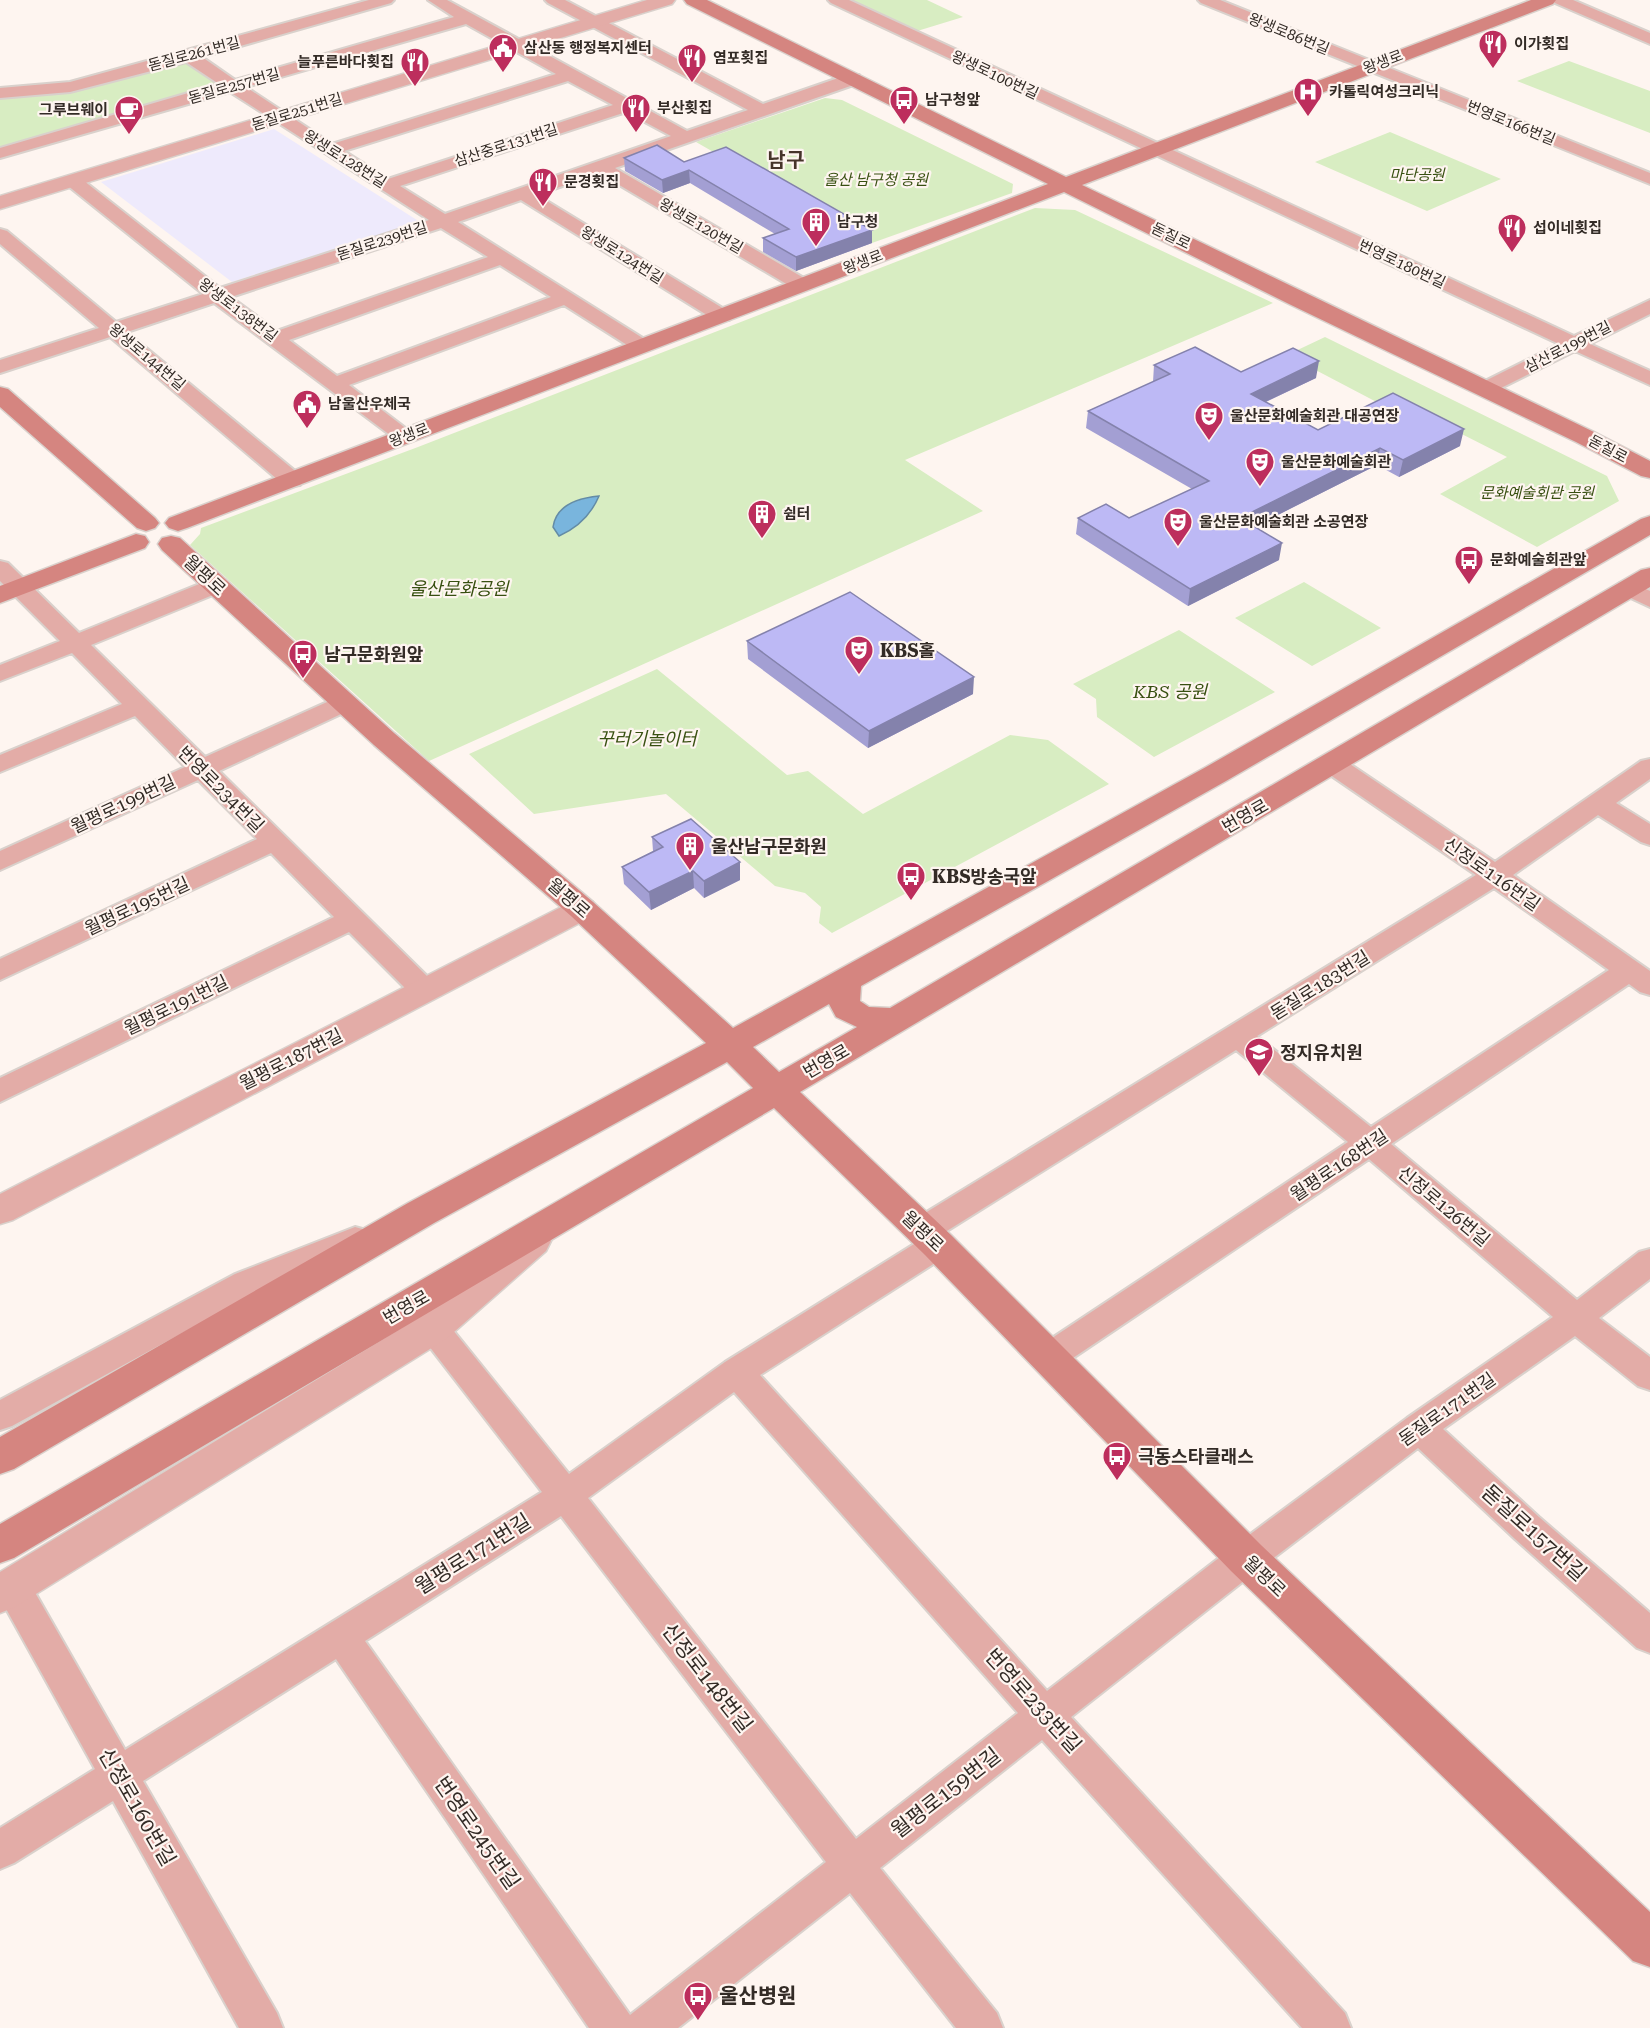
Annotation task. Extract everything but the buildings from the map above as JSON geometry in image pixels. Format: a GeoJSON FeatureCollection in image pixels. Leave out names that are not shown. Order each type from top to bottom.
{"type":"FeatureCollection","features":[{"type":"Feature","properties":{"kind":"main road","name":"돋질로"},"geometry":{"type":"LineString","coordinates":[[693,0],[1298,299],[1486,388],[1650,471]]}},
{"type":"Feature","properties":{"kind":"main road","name":"왕생로"},"geometry":{"type":"LineString","coordinates":[[141,533],[164,520],[174,533],[292,480],[1155,148],[1547,0]]}},
{"type":"Feature","properties":{"kind":"main road"},"geometry":{"type":"LineString","coordinates":[[0,393],[141,533],[9,591]]}},
{"type":"Feature","properties":{"kind":"main road"},"geometry":{"type":"LineString","coordinates":[[0,1457],[421,1213],[730,1045],[1216,774],[1650,524]]}},
{"type":"Feature","properties":{"kind":"main road","name":"월평로"},"geometry":{"type":"LineString","coordinates":[[174,533],[217,585],[345,703],[582,909],[777,1089],[930,1238],[1246,1558],[1650,1944]]}},
{"type":"Feature","properties":{"kind":"main road"},"geometry":{"type":"LineString","coordinates":[[1615,545],[1632,543],[1650,548]]}},
{"type":"Feature","properties":{"kind":"main road","name":"번영로"},"geometry":{"type":"LineString","coordinates":[[0,1545],[1332,764],[1643,588]]}},
{"type":"Feature","properties":{"kind":"main road"},"geometry":{"type":"LineString","coordinates":[[848,978],[842,989],[843,1000],[850,1011],[865,1019],[879,1022],[898,1019]]}},
{"type":"Feature","properties":{"kind":"street","name":"돋질로261번길"},"geometry":{"type":"LineString","coordinates":[[0,93],[70,87],[386,0]]}},
{"type":"Feature","properties":{"kind":"street"},"geometry":{"type":"LineString","coordinates":[[436,0],[685,137]]}},
{"type":"Feature","properties":{"kind":"street"},"geometry":{"type":"LineString","coordinates":[[553,0],[763,111]]}},
{"type":"Feature","properties":{"kind":"street","name":"돋질로251번길"},"geometry":{"type":"LineString","coordinates":[[0,203],[666,0]]}},
{"type":"Feature","properties":{"kind":"street","name":"왕생로100번길"},"geometry":{"type":"LineString","coordinates":[[836,0],[1155,148]]}},
{"type":"Feature","properties":{"kind":"street","name":"왕생로86번길"},"geometry":{"type":"LineString","coordinates":[[1206,0],[1372,66]]}},
{"type":"Feature","properties":{"kind":"street"},"geometry":{"type":"LineString","coordinates":[[1560,0],[1650,39]]}},
{"type":"Feature","properties":{"kind":"street","name":"돋질로257번길"},"geometry":{"type":"LineString","coordinates":[[0,153],[468,18]]}},
{"type":"Feature","properties":{"kind":"street","name":"왕생로128번길"},"geometry":{"type":"LineString","coordinates":[[189,56],[279,118],[642,346]]}},
{"type":"Feature","properties":{"kind":"street","name":"번영로166번길"},"geometry":{"type":"LineString","coordinates":[[1372,66],[1650,179]]}},
{"type":"Feature","properties":{"kind":"street"},"geometry":{"type":"LineString","coordinates":[[330,150],[570,75]]}},
{"type":"Feature","properties":{"kind":"street","name":"돋질로239번길"},"geometry":{"type":"LineString","coordinates":[[0,368],[444,221],[853,79]]}},
{"type":"Feature","properties":{"kind":"street","name":"삼산중로131번길"},"geometry":{"type":"LineString","coordinates":[[386,185],[627,106]]}},
{"type":"Feature","properties":{"kind":"street","name":"번영로180번길"},"geometry":{"type":"LineString","coordinates":[[1155,148],[1650,379]]}},
{"type":"Feature","properties":{"kind":"street","name":"왕생로120번길"},"geometry":{"type":"LineString","coordinates":[[601,166],[802,285]]}},
{"type":"Feature","properties":{"kind":"street","name":"왕생로138번길"},"geometry":{"type":"LineString","coordinates":[[73,181],[217,296],[405,437]]}},
{"type":"Feature","properties":{"kind":"street","name":"왕생로124번길"},"geometry":{"type":"LineString","coordinates":[[523,194],[722,316]]}},
{"type":"Feature","properties":{"kind":"street","name":"왕생로144번길"},"geometry":{"type":"LineString","coordinates":[[0,235],[292,480]]}},
{"type":"Feature","properties":{"kind":"street"},"geometry":{"type":"LineString","coordinates":[[274,339],[503,258]]}},
{"type":"Feature","properties":{"kind":"street"},"geometry":{"type":"LineString","coordinates":[[334,384],[566,298]]}},
{"type":"Feature","properties":{"kind":"street","name":"삼산로199번길"},"geometry":{"type":"LineString","coordinates":[[1486,388],[1650,306]]}},
{"type":"Feature","properties":{"kind":"street","name":"번영로234번길"},"geometry":{"type":"LineString","coordinates":[[0,568],[9,591],[74,644],[424,990]]}},
{"type":"Feature","properties":{"kind":"street"},"geometry":{"type":"LineString","coordinates":[[0,674],[217,585]]}},
{"type":"Feature","properties":{"kind":"street","name":"월평로199번길"},"geometry":{"type":"LineString","coordinates":[[0,861],[345,703]]}},
{"type":"Feature","properties":{"kind":"street"},"geometry":{"type":"LineString","coordinates":[[0,764],[138,706]]}},
{"type":"Feature","properties":{"kind":"street","name":"신정로116번길"},"geometry":{"type":"LineString","coordinates":[[1332,764],[1495,875],[1639,978]]}},
{"type":"Feature","properties":{"kind":"street","name":"돋질로183번길"},"geometry":{"type":"LineString","coordinates":[[930,1238],[1238,1036],[1495,875],[1650,767]]}},
{"type":"Feature","properties":{"kind":"street"},"geometry":{"type":"LineString","coordinates":[[1597,803],[1650,836]]}},
{"type":"Feature","properties":{"kind":"street","name":"월평로195번길"},"geometry":{"type":"LineString","coordinates":[[0,970],[274,841]]}},
{"type":"Feature","properties":{"kind":"street","name":"월평로187번길"},"geometry":{"type":"LineString","coordinates":[[0,1210],[582,909]]}},
{"type":"Feature","properties":{"kind":"street","name":"월평로191번길"},"geometry":{"type":"LineString","coordinates":[[0,1091],[353,920]]}},
{"type":"Feature","properties":{"kind":"street","name":"월평로168번길"},"geometry":{"type":"LineString","coordinates":[[1049,1357],[1371,1144],[1639,978]]}},
{"type":"Feature","properties":{"kind":"street","name":"신정로126번길"},"geometry":{"type":"LineString","coordinates":[[1238,1036],[1371,1144],[1576,1318],[1650,1376]]}},
{"type":"Feature","properties":{"kind":"street"},"geometry":{"type":"LineString","coordinates":[[6,1590],[433,1328],[569,1211]]}},
{"type":"Feature","properties":{"kind":"street"},"geometry":{"type":"LineString","coordinates":[[0,1416],[246,1283],[421,1213]]}},
{"type":"Feature","properties":{"kind":"street","name":"월평로171번길"},"geometry":{"type":"LineString","coordinates":[[0,1850],[566,1495],[737,1372],[930,1238]]}},
{"type":"Feature","properties":{"kind":"street","name":"돋질로171번길"},"geometry":{"type":"LineString","coordinates":[[1246,1558],[1419,1428],[1576,1318],[1650,1261]]}},
{"type":"Feature","properties":{"kind":"street","name":"신정로148번길"},"geometry":{"type":"LineString","coordinates":[[433,1328],[566,1495],[852,1867],[982,2028]]}},
{"type":"Feature","properties":{"kind":"street","name":"번영로233번길"},"geometry":{"type":"LineString","coordinates":[[737,1372],[1045,1716],[1330,2028]]}},
{"type":"Feature","properties":{"kind":"street","name":"돋질로157번길"},"geometry":{"type":"LineString","coordinates":[[1419,1428],[1527,1528],[1650,1636]]}},
{"type":"Feature","properties":{"kind":"street","name":"월평로159번길"},"geometry":{"type":"LineString","coordinates":[[645,2028],[1246,1558]]}},
{"type":"Feature","properties":{"kind":"street","name":"신정로160번길"},"geometry":{"type":"LineString","coordinates":[[6,1590],[118,1775],[262,2028]]}},
{"type":"Feature","properties":{"kind":"street","name":"번영로245번길"},"geometry":{"type":"LineString","coordinates":[[341,1637],[614,2028]]}},
{"type":"Feature","properties":{"kind":"shaded area"},"geometry":{"type":"Polygon","coordinates":[[[274,129],[420,222],[232,282],[101,182],[274,129]]]}},
{"type":"Feature","properties":{"kind":"green space"},"geometry":{"type":"Polygon","coordinates":[[[847,0],[927,0],[963,17],[914,32],[847,0]]]}},
{"type":"Feature","properties":{"kind":"green space"},"geometry":{"type":"Polygon","coordinates":[[[186,61],[225,86],[0,150],[0,98],[186,61]]]}},
{"type":"Feature","properties":{"kind":"green space"},"geometry":{"type":"Polygon","coordinates":[[[1569,61],[1650,91],[1650,133],[1517,81],[1569,61]]]}},
{"type":"Feature","properties":{"kind":"green space","name":"울산 남구청 공원"},"geometry":{"type":"Polygon","coordinates":[[[825,98],[842,100],[1013,184],[1012,193],[872,243],[696,142],[825,98]]]}},
{"type":"Feature","properties":{"kind":"green space","name":"마단공원"},"geometry":{"type":"Polygon","coordinates":[[[1390,132],[1501,179],[1427,211],[1315,162],[1390,132]]]}},
{"type":"Feature","properties":{"kind":"green space","name":"울산문화공원"},"geometry":{"type":"Polygon","coordinates":[[[1035,208],[1075,210],[1273,303],[905,460],[983,511],[429,761],[190,545],[200,534],[201,528],[418,447],[1035,208]]]}},
{"type":"Feature","properties":{"kind":"green space","name":"문화예술회관 공원"},"geometry":{"type":"Polygon","coordinates":[[[1325,337],[1607,476],[1619,501],[1537,547],[1440,494],[1507,457],[1440,423],[1428,429],[1287,355],[1325,337]]]}},
{"type":"Feature","properties":{"kind":"green space"},"geometry":{"type":"Polygon","coordinates":[[[1304,582],[1381,628],[1312,666],[1235,618],[1304,582]]]}},
{"type":"Feature","properties":{"kind":"green space","name":"KBS 공원"},"geometry":{"type":"Polygon","coordinates":[[[1179,630],[1275,692],[1154,757],[1097,717],[1096,699],[1073,684],[1179,630]]]}},
{"type":"Feature","properties":{"kind":"green space","name":"꾸러기놀이터"},"geometry":{"type":"Polygon","coordinates":[[[657,669],[787,775],[808,771],[863,814],[1010,735],[1048,740],[1109,784],[832,933],[819,923],[821,907],[805,893],[775,886],[666,794],[534,814],[469,754],[657,669]]]}},
{"type":"Feature","properties":{"kind":"water"},"geometry":{"type":"Polygon","coordinates":[[[599,496],[583,520],[559,536],[553,527],[555,519],[564,508],[576,501],[599,496]]]}},
{"type":"Feature","properties":{"kind":"place","name":"이가횟집"},"geometry":{"type":"Point","coordinates":[1493,70]}},
{"type":"Feature","properties":{"kind":"place","name":"삼산동 행정복지센터"},"geometry":{"type":"Point","coordinates":[503,74]}},
{"type":"Feature","properties":{"kind":"place","name":"염포횟집"},"geometry":{"type":"Point","coordinates":[692,84]}},
{"type":"Feature","properties":{"kind":"place","name":"늘푸른바다횟집"},"geometry":{"type":"Point","coordinates":[415,88]}},
{"type":"Feature","properties":{"kind":"place","name":"카톨릭여성크리닉"},"geometry":{"type":"Point","coordinates":[1308,118]}},
{"type":"Feature","properties":{"kind":"place","name":"남구청앞"},"geometry":{"type":"Point","coordinates":[904,126]}},
{"type":"Feature","properties":{"kind":"place","name":"부산횟집"},"geometry":{"type":"Point","coordinates":[636,134]}},
{"type":"Feature","properties":{"kind":"place","name":"그루브웨이"},"geometry":{"type":"Point","coordinates":[129,136]}},
{"type":"Feature","properties":{"kind":"place","name":"문경횟집"},"geometry":{"type":"Point","coordinates":[543,208]}},
{"type":"Feature","properties":{"kind":"place","name":"남구청"},"geometry":{"type":"Point","coordinates":[816,248]}},
{"type":"Feature","properties":{"kind":"place","name":"섭이네횟집"},"geometry":{"type":"Point","coordinates":[1512,254]}},
{"type":"Feature","properties":{"kind":"place","name":"남울산우체국"},"geometry":{"type":"Point","coordinates":[307,430]}},
{"type":"Feature","properties":{"kind":"place","name":"울산문화예술회관 대공연장"},"geometry":{"type":"Point","coordinates":[1209,442]}},
{"type":"Feature","properties":{"kind":"place","name":"울산문화예술회관"},"geometry":{"type":"Point","coordinates":[1260,488]}},
{"type":"Feature","properties":{"kind":"place","name":"쉼터"},"geometry":{"type":"Point","coordinates":[762,540]}},
{"type":"Feature","properties":{"kind":"place","name":"울산문화예술회관 소공연장"},"geometry":{"type":"Point","coordinates":[1178,548]}},
{"type":"Feature","properties":{"kind":"place","name":"문화예술회관앞"},"geometry":{"type":"Point","coordinates":[1469,586]}},
{"type":"Feature","properties":{"kind":"place","name":"KBS홀"},"geometry":{"type":"Point","coordinates":[859,676]}},
{"type":"Feature","properties":{"kind":"place","name":"남구문화원앞"},"geometry":{"type":"Point","coordinates":[303,680]}},
{"type":"Feature","properties":{"kind":"place","name":"울산남구문화원"},"geometry":{"type":"Point","coordinates":[690,872]}},
{"type":"Feature","properties":{"kind":"place","name":"KBS방송국앞"},"geometry":{"type":"Point","coordinates":[911,902]}},
{"type":"Feature","properties":{"kind":"place","name":"정지유치원"},"geometry":{"type":"Point","coordinates":[1259,1078]}},
{"type":"Feature","properties":{"kind":"place","name":"극동스타클래스"},"geometry":{"type":"Point","coordinates":[1117,1482]}},
{"type":"Feature","properties":{"kind":"place","name":"울산병원"},"geometry":{"type":"Point","coordinates":[698,2022]}},
{"type":"Feature","properties":{"kind":"district","name":"남구"},"geometry":{"type":"Point","coordinates":[786,160]}}]}
